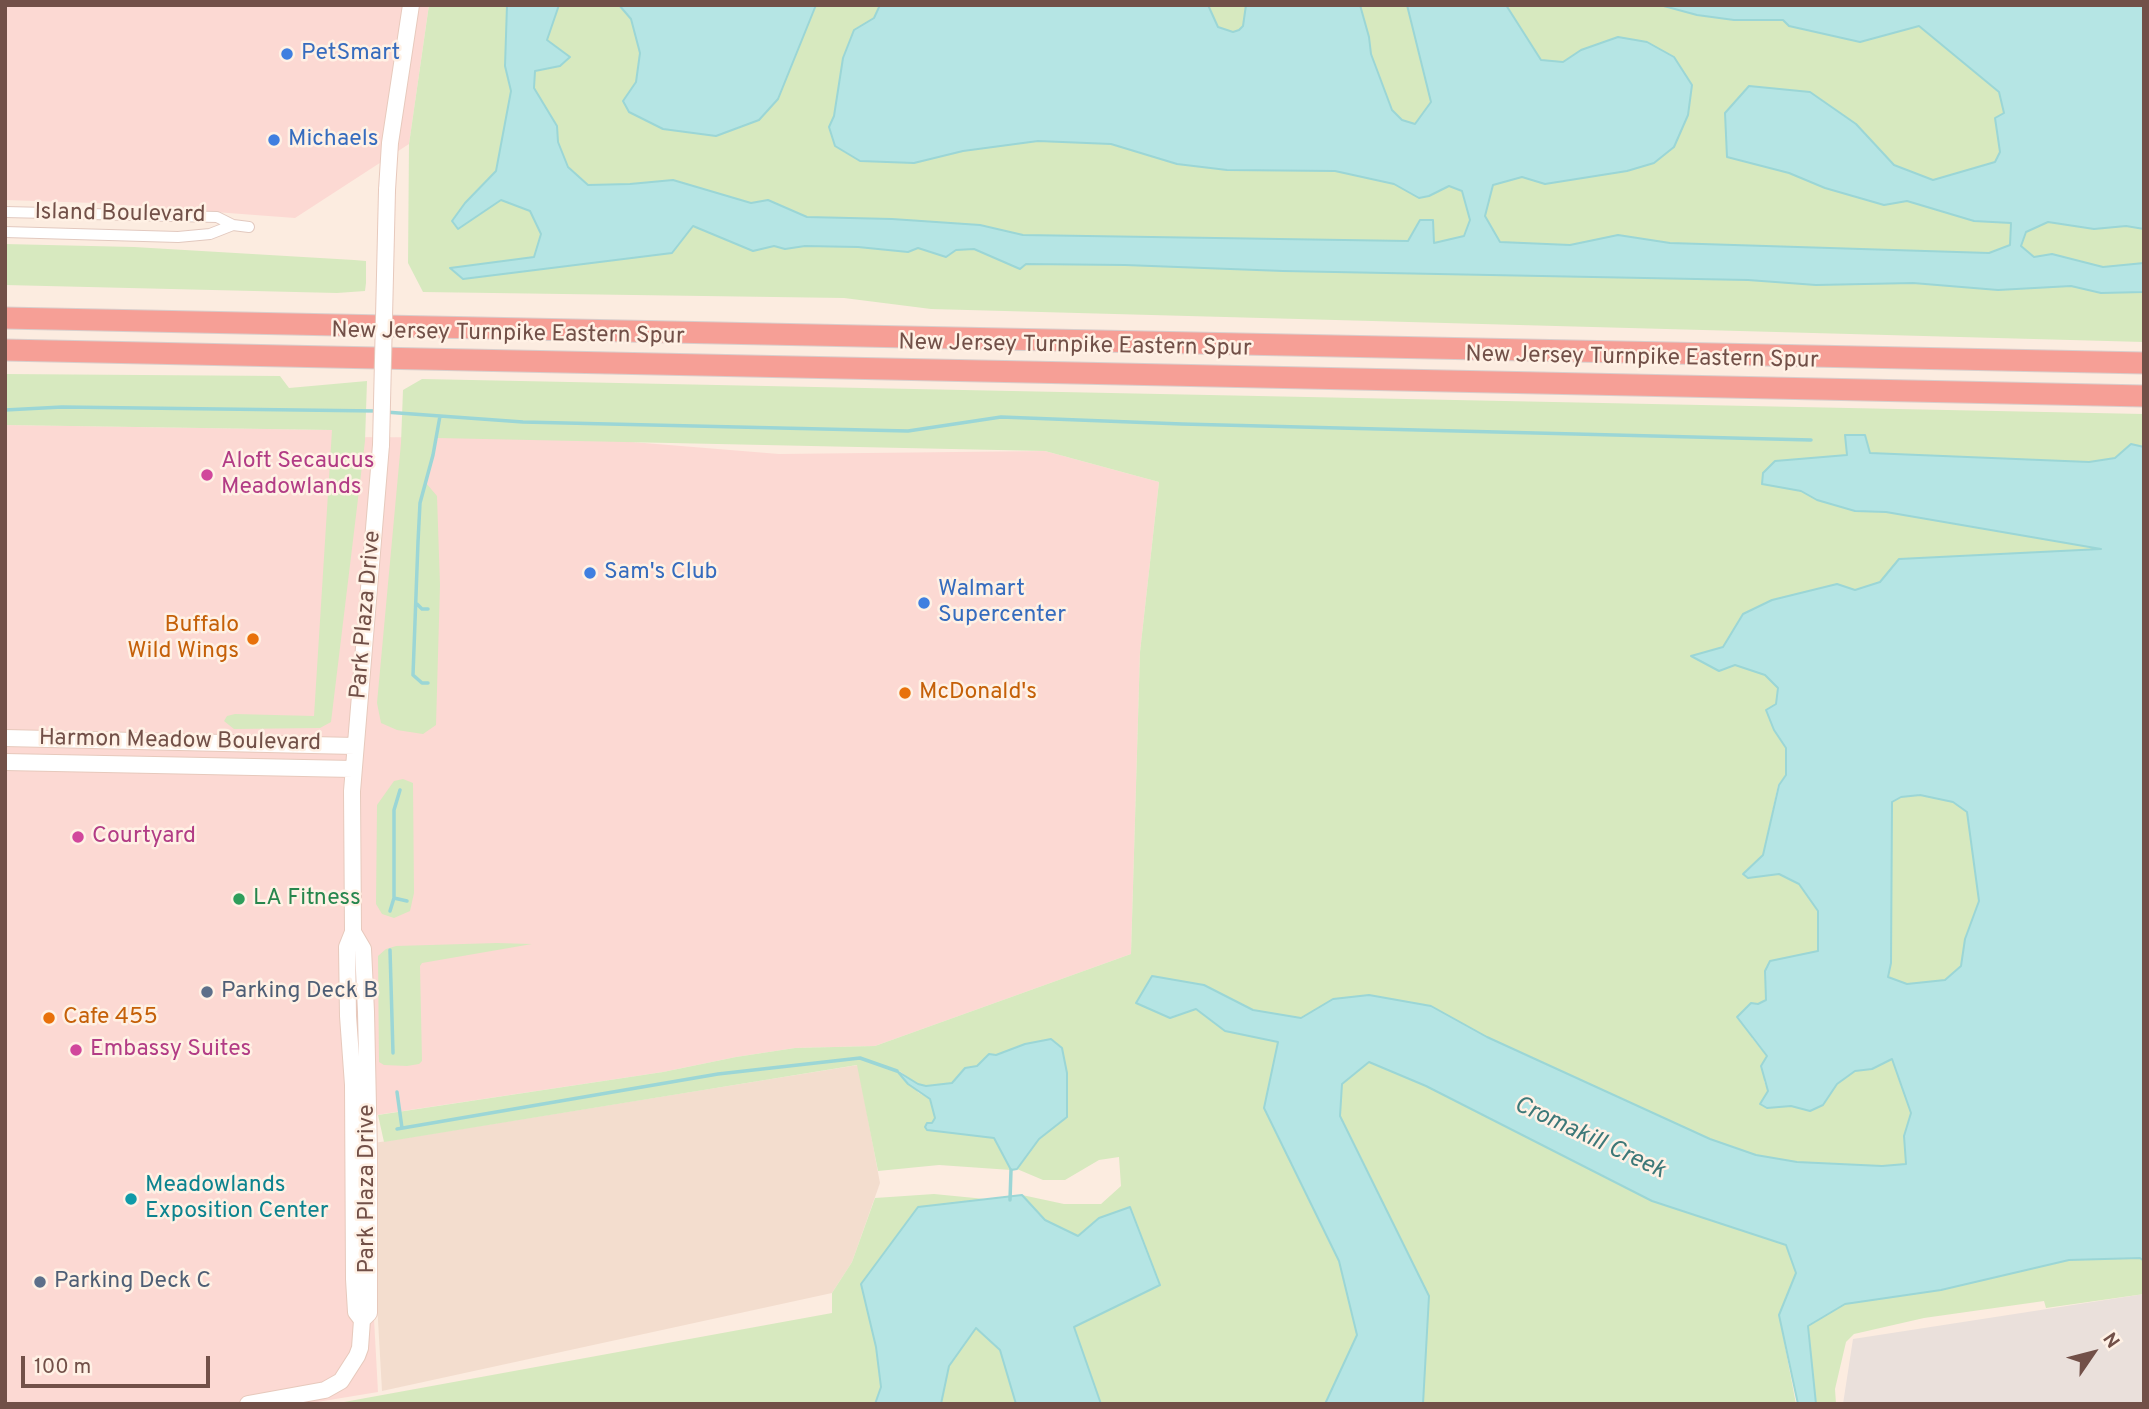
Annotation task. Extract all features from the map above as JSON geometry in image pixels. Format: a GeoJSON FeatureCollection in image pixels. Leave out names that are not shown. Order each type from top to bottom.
{"type":"FeatureCollection","features":[{"type":"Feature","properties":{"kind":"highway","name":"New Jersey Turnpike Eastern Spur"},"geometry":{"type":"LineString","coordinates":[[6,318],[2144,363]]}},
{"type":"Feature","properties":{"kind":"highway","name":"New Jersey Turnpike Eastern Spur"},"geometry":{"type":"LineString","coordinates":[[5,351],[2144,396]]}},
{"type":"Feature","properties":{"kind":"street","name":"Park Plaza Drive"},"geometry":{"type":"LineString","coordinates":[[248,1404],[325,1390],[341,1381],[360,1348],[362,1320],[369,1313],[360,1083],[363,949],[353,932],[351,798],[382,445],[390,143],[411,5]]}},
{"type":"Feature","properties":{"kind":"street","name":"Island Boulevard"},"geometry":{"type":"LineString","coordinates":[[5,212],[217,217],[233,225],[249,227]]}},
{"type":"Feature","properties":{"kind":"street","name":"Island Boulevard"},"geometry":{"type":"LineString","coordinates":[[5,232],[178,237],[210,234],[233,225]]}},
{"type":"Feature","properties":{"kind":"street","name":"Harmon Meadow Boulevard"},"geometry":{"type":"LineString","coordinates":[[5,738],[355,746]]}},
{"type":"Feature","properties":{"kind":"street","name":"Harmon Meadow Boulevard"},"geometry":{"type":"LineString","coordinates":[[5,762],[353,769]]}},
{"type":"Feature","properties":{"kind":"shaded area"},"geometry":{"type":"Polygon","coordinates":[[[5,5],[429,5],[409,144],[295,218],[95,203],[5,200],[5,5]]]}},
{"type":"Feature","properties":{"kind":"shaded area"},"geometry":{"type":"Polygon","coordinates":[[[5,425],[332,430],[332,437],[583,438],[779,454],[1045,451],[1159,482],[1140,652],[1131,954],[875,1046],[795,1048],[663,1072],[363,1117],[378,1392],[305,1404],[5,1404],[5,425]]]}},
{"type":"Feature","properties":{"kind":"shaded area"},"geometry":{"type":"Polygon","coordinates":[[[858,1065],[880,1183],[852,1262],[832,1293],[382,1391],[368,1144],[858,1065]]]}},
{"type":"Feature","properties":{"kind":"shaded area"},"geometry":{"type":"Polygon","coordinates":[[[2144,1294],[2144,1404],[1843,1404],[1853,1339],[2144,1294]]]}},
{"type":"Feature","properties":{"kind":"green space"},"geometry":{"type":"Polygon","coordinates":[[[429,5],[508,7],[505,66],[511,91],[496,171],[465,203],[452,222],[458,229],[501,200],[530,211],[541,233],[534,257],[451,268],[463,279],[693,226],[753,251],[774,245],[785,249],[805,246],[858,247],[908,252],[918,248],[946,257],[956,250],[974,249],[1020,269],[1026,264],[1125,265],[1283,271],[1748,280],[1816,285],[1913,283],[1998,290],[2071,286],[2101,293],[2144,292],[2144,342],[931,309],[844,298],[423,292],[408,263],[409,144],[429,5]]]}},
{"type":"Feature","properties":{"kind":"green space"},"geometry":{"type":"Polygon","coordinates":[[[559,5],[619,5],[631,19],[641,53],[636,82],[623,101],[813,14],[816,5],[880,5],[874,18],[854,30],[843,58],[834,116],[829,127],[914,163],[963,151],[1038,141],[1111,144],[1177,164],[1227,170],[1335,171],[1394,184],[1419,198],[1449,186],[1462,191],[1470,220],[1464,236],[1434,243],[1433,220],[1420,220],[1409,241],[1023,235],[980,225],[807,217],[768,200],[751,203],[673,180],[588,185],[568,167],[558,142],[557,126],[534,89],[535,71],[560,66],[570,57],[547,40],[559,5]]]}},
{"type":"Feature","properties":{"kind":"green space"},"geometry":{"type":"Polygon","coordinates":[[[1208,5],[1246,5],[1243,26],[1233,32],[1218,27],[1208,5]]]}},
{"type":"Feature","properties":{"kind":"green space"},"geometry":{"type":"Polygon","coordinates":[[[1360,5],[1407,5],[1431,102],[1415,124],[1402,120],[1392,111],[1371,54],[1360,5]]]}},
{"type":"Feature","properties":{"kind":"green space"},"geometry":{"type":"Polygon","coordinates":[[[1506,5],[1660,5],[1697,15],[1734,20],[1783,20],[1860,42],[1919,26],[1999,92],[2004,113],[1995,118],[2000,152],[1995,162],[1934,180],[1894,165],[1856,124],[1789,173],[1825,188],[1884,205],[1907,201],[1974,221],[2011,223],[2010,245],[1989,253],[1670,243],[1618,235],[1570,245],[1500,242],[1485,216],[1493,185],[1522,177],[1545,184],[1627,171],[1688,115],[1692,85],[1674,57],[1647,42],[1618,37],[1581,50],[1563,62],[1541,60],[1506,5]]]}},
{"type":"Feature","properties":{"kind":"green space"},"geometry":{"type":"Polygon","coordinates":[[[2048,222],[2094,229],[2126,226],[2144,229],[2144,263],[2103,267],[2052,254],[2033,257],[2021,246],[2022,241],[2026,232],[2048,222]]]}},
{"type":"Feature","properties":{"kind":"green space"},"geometry":{"type":"Polygon","coordinates":[[[5,244],[134,247],[366,261],[366,283],[365,291],[337,293],[5,285],[5,244]]]}},
{"type":"Feature","properties":{"kind":"green space"},"geometry":{"type":"Polygon","coordinates":[[[5,374],[280,376],[289,388],[367,381],[365,441],[331,722],[320,728],[234,729],[224,721],[227,716],[235,714],[314,716],[332,430],[5,425],[5,374]]]}},
{"type":"Feature","properties":{"kind":"green space"},"geometry":{"type":"Polygon","coordinates":[[[422,379],[2144,414],[2144,447],[2131,444],[2115,458],[2089,462],[1870,453],[1865,435],[1846,435],[1847,455],[1775,461],[1762,484],[1801,491],[1817,500],[1855,511],[1886,512],[2105,550],[1899,559],[1880,582],[1854,590],[1837,584],[1743,614],[1723,647],[1692,656],[1719,671],[1735,665],[1765,675],[1778,688],[1776,704],[1766,710],[1774,730],[1786,748],[1786,775],[1778,785],[1763,855],[1748,878],[1779,874],[1799,884],[1818,911],[1818,951],[1770,961],[1765,971],[1766,1000],[1758,1004],[1752,1038],[1767,1056],[1764,1081],[1768,1091],[1767,1108],[1791,1106],[1810,1111],[1823,1105],[1837,1084],[1855,1071],[1872,1069],[1892,1058],[1911,1113],[1904,1136],[1906,1164],[1882,1166],[1797,1162],[1756,1155],[1710,1139],[1487,1037],[1431,1006],[1369,995],[1333,999],[1301,1018],[1254,1010],[1204,985],[1170,1018],[1196,1009],[1225,1031],[1278,1042],[1264,1108],[1339,1261],[1357,1336],[1325,1404],[1101,1404],[1074,1327],[1160,1284],[1099,1218],[1078,1236],[1045,1220],[1022,1195],[1064,1204],[1101,1204],[1121,1186],[1119,1157],[1099,1160],[1065,1180],[1043,1180],[1017,1169],[1039,1139],[1067,1116],[1067,1073],[1025,1044],[1012,1051],[989,1054],[952,1083],[926,1086],[917,1084],[898,1070],[919,1093],[930,1099],[935,1118],[927,1130],[994,1138],[1011,1170],[939,1165],[878,1171],[857,1065],[384,1142],[378,1115],[663,1072],[795,1048],[875,1046],[1131,954],[1140,652],[1159,482],[1045,451],[437,438],[426,483],[437,496],[440,585],[436,725],[423,734],[397,730],[381,723],[377,703],[401,443],[403,390],[422,379]]]}},
{"type":"Feature","properties":{"kind":"green space"},"geometry":{"type":"Polygon","coordinates":[[[403,779],[413,783],[414,893],[410,911],[394,918],[382,914],[376,904],[377,805],[394,781],[403,779]]]}},
{"type":"Feature","properties":{"kind":"green space"},"geometry":{"type":"Polygon","coordinates":[[[1919,795],[1953,802],[1967,812],[1979,901],[1965,938],[1961,966],[1945,980],[1907,984],[1888,978],[1891,963],[1892,801],[1919,795]]]}},
{"type":"Feature","properties":{"kind":"green space"},"geometry":{"type":"Polygon","coordinates":[[[532,944],[422,963],[422,1061],[407,1066],[384,1065],[379,1062],[378,956],[386,949],[396,946],[532,944]]]}},
{"type":"Feature","properties":{"kind":"green space"},"geometry":{"type":"Polygon","coordinates":[[[1369,1062],[1426,1086],[1652,1201],[1786,1245],[1796,1273],[1779,1315],[1796,1404],[1423,1404],[1429,1296],[1340,1116],[1342,1084],[1369,1062]]]}},
{"type":"Feature","properties":{"kind":"green space"},"geometry":{"type":"Polygon","coordinates":[[[934,1194],[985,1199],[918,1207],[876,1347],[881,1387],[875,1404],[333,1404],[832,1313],[832,1293],[852,1262],[875,1198],[934,1194]]]}},
{"type":"Feature","properties":{"kind":"green space"},"geometry":{"type":"Polygon","coordinates":[[[2140,1258],[2144,1261],[2144,1294],[2046,1308],[2044,1301],[1924,1318],[1854,1334],[1846,1342],[1835,1389],[1836,1404],[1816,1404],[1808,1326],[1845,1304],[1941,1290],[2069,1260],[2140,1258]]]}},
{"type":"Feature","properties":{"kind":"green space"},"geometry":{"type":"Polygon","coordinates":[[[976,1327],[1000,1350],[1016,1404],[941,1404],[949,1366],[976,1327]]]}},
{"type":"Feature","properties":{"kind":"water"},"geometry":{"type":"Polygon","coordinates":[[[507,5],[559,5],[547,40],[570,57],[560,66],[535,71],[534,88],[557,126],[558,142],[568,167],[588,185],[673,180],[751,203],[768,200],[807,217],[980,225],[1023,235],[1408,241],[1420,220],[1433,220],[1434,243],[1464,236],[1470,220],[1462,191],[1449,186],[1419,198],[1394,184],[1335,171],[1227,170],[1177,164],[1111,144],[1038,141],[963,151],[914,163],[860,161],[835,146],[829,127],[834,116],[843,58],[854,30],[874,18],[880,5],[1208,5],[1218,27],[1233,32],[1243,26],[1246,5],[1360,5],[1371,54],[1392,110],[1402,120],[1415,124],[1431,102],[1407,5],[1506,5],[1541,60],[1563,62],[1581,50],[1618,37],[1647,42],[1674,57],[1692,85],[1688,115],[1674,147],[1654,163],[1627,171],[1545,184],[1522,177],[1493,185],[1485,216],[1500,242],[1570,245],[1618,235],[1670,243],[1989,253],[2010,245],[2011,223],[1974,221],[1907,201],[1884,205],[1825,188],[1789,173],[1727,157],[1725,113],[1749,86],[1810,92],[1856,124],[1894,165],[1933,180],[1995,162],[2000,152],[1995,118],[2004,113],[1999,92],[1919,26],[1860,42],[1789,26],[1783,20],[1734,20],[1697,15],[1660,5],[2144,5],[2144,229],[2126,226],[2094,229],[2048,222],[2026,232],[2021,246],[2034,257],[2052,254],[2103,267],[2144,263],[2144,292],[2101,293],[2071,286],[1998,290],[1913,283],[1816,285],[1748,280],[1283,271],[1125,265],[1026,264],[1020,269],[974,249],[956,250],[946,257],[918,248],[908,252],[858,247],[805,246],[785,249],[774,246],[753,251],[693,226],[672,253],[463,279],[450,268],[534,257],[541,234],[530,211],[501,200],[458,229],[452,221],[465,203],[496,171],[511,91],[505,66],[507,5]]]}},
{"type":"Feature","properties":{"kind":"water"},"geometry":{"type":"Polygon","coordinates":[[[619,5],[816,5],[778,99],[759,120],[716,136],[663,129],[629,112],[623,101],[636,82],[640,53],[631,19],[619,5]]]}},
{"type":"Feature","properties":{"kind":"water","name":"Cromakill Creek"},"geometry":{"type":"Polygon","coordinates":[[[1845,435],[1865,435],[1870,453],[2089,462],[2115,458],[2131,444],[2144,447],[2144,1261],[2140,1258],[2069,1260],[1941,1290],[1845,1304],[1808,1326],[1816,1404],[1798,1404],[1779,1315],[1796,1273],[1786,1245],[1652,1201],[1426,1086],[1369,1062],[1342,1084],[1340,1116],[1429,1296],[1423,1404],[1325,1404],[1357,1335],[1339,1261],[1264,1108],[1278,1042],[1225,1031],[1196,1009],[1170,1018],[1136,1003],[1152,976],[1204,985],[1253,1010],[1301,1018],[1333,999],[1369,995],[1431,1006],[1487,1037],[1710,1139],[1756,1155],[1797,1162],[1882,1166],[1906,1164],[1904,1136],[1911,1113],[1892,1059],[1872,1069],[1855,1071],[1837,1084],[1823,1105],[1810,1111],[1791,1106],[1767,1108],[1760,1104],[1768,1091],[1761,1066],[1767,1056],[1737,1017],[1751,1003],[1758,1004],[1766,1000],[1765,971],[1770,961],[1818,951],[1818,911],[1799,884],[1779,874],[1748,878],[1743,874],[1763,855],[1779,785],[1786,775],[1786,748],[1774,730],[1766,710],[1776,704],[1778,688],[1765,675],[1735,665],[1719,671],[1691,656],[1723,647],[1743,614],[1772,600],[1837,584],[1855,590],[1880,582],[1899,559],[2101,549],[1886,512],[1855,511],[1817,500],[1801,491],[1762,484],[1763,473],[1775,461],[1847,455],[1845,435]],[[1920,795],[1901,797],[1892,802],[1891,963],[1888,977],[1907,984],[1945,980],[1961,966],[1965,939],[1979,901],[1967,812],[1953,802],[1920,795]]]}},
{"type":"Feature","properties":{"kind":"water"},"geometry":{"type":"Polygon","coordinates":[[[1051,1039],[1062,1048],[1067,1073],[1067,1117],[1039,1139],[1017,1169],[1011,1170],[994,1138],[927,1130],[927,1123],[932,1123],[935,1118],[930,1099],[908,1084],[897,1071],[926,1086],[952,1083],[965,1068],[977,1066],[989,1054],[996,1055],[1025,1044],[1051,1039]]]}},
{"type":"Feature","properties":{"kind":"water"},"geometry":{"type":"Polygon","coordinates":[[[1022,1195],[1045,1220],[1078,1236],[1099,1218],[1130,1207],[1160,1285],[1074,1327],[1101,1404],[1016,1404],[1000,1350],[976,1328],[949,1366],[941,1404],[875,1404],[881,1387],[876,1347],[861,1284],[918,1207],[1022,1195]]]}},
{"type":"Feature","properties":{"kind":"waterway"},"geometry":{"type":"LineString","coordinates":[[5,410],[62,407],[377,411]]}},
{"type":"Feature","properties":{"kind":"waterway"},"geometry":{"type":"LineString","coordinates":[[385,412],[523,422],[908,431],[1001,417],[1811,440]]}},
{"type":"Feature","properties":{"kind":"waterway"},"geometry":{"type":"LineString","coordinates":[[428,683],[422,683],[413,675],[418,542],[420,503],[440,416]]}},
{"type":"Feature","properties":{"kind":"waterway"},"geometry":{"type":"LineString","coordinates":[[417,604],[422,609],[428,609]]}},
{"type":"Feature","properties":{"kind":"waterway"},"geometry":{"type":"LineString","coordinates":[[390,911],[394,898],[394,810],[400,790]]}},
{"type":"Feature","properties":{"kind":"waterway"},"geometry":{"type":"LineString","coordinates":[[394,898],[407,901]]}},
{"type":"Feature","properties":{"kind":"waterway"},"geometry":{"type":"LineString","coordinates":[[390,950],[393,1053]]}},
{"type":"Feature","properties":{"kind":"waterway"},"geometry":{"type":"LineString","coordinates":[[397,1129],[718,1074],[860,1058],[897,1071]]}},
{"type":"Feature","properties":{"kind":"waterway"},"geometry":{"type":"LineString","coordinates":[[397,1092],[402,1128]]}},
{"type":"Feature","properties":{"kind":"waterway"},"geometry":{"type":"LineString","coordinates":[[1010,1200],[1011,1170]]}},
{"type":"Feature","properties":{"kind":"place","name":"PetSmart"},"geometry":{"type":"Point","coordinates":[287,54]}},
{"type":"Feature","properties":{"kind":"place","name":"Michaels"},"geometry":{"type":"Point","coordinates":[274,140]}},
{"type":"Feature","properties":{"kind":"place","name":"Aloft Secaucus Meadowlands"},"geometry":{"type":"Point","coordinates":[207,475]}},
{"type":"Feature","properties":{"kind":"place","name":"Sam's Club"},"geometry":{"type":"Point","coordinates":[590,573]}},
{"type":"Feature","properties":{"kind":"place","name":"Walmart Supercenter"},"geometry":{"type":"Point","coordinates":[924,603]}},
{"type":"Feature","properties":{"kind":"place","name":"Buffalo Wild Wings"},"geometry":{"type":"Point","coordinates":[253,639]}},
{"type":"Feature","properties":{"kind":"place","name":"McDonald's"},"geometry":{"type":"Point","coordinates":[905,693]}},
{"type":"Feature","properties":{"kind":"place","name":"Courtyard"},"geometry":{"type":"Point","coordinates":[78,837]}},
{"type":"Feature","properties":{"kind":"place","name":"LA Fitness"},"geometry":{"type":"Point","coordinates":[239,899]}},
{"type":"Feature","properties":{"kind":"place","name":"Parking Deck B"},"geometry":{"type":"Point","coordinates":[207,992]}},
{"type":"Feature","properties":{"kind":"place","name":"Cafe 455"},"geometry":{"type":"Point","coordinates":[49,1018]}},
{"type":"Feature","properties":{"kind":"place","name":"Embassy Suites"},"geometry":{"type":"Point","coordinates":[76,1050]}},
{"type":"Feature","properties":{"kind":"place","name":"Meadowlands Exposition Center"},"geometry":{"type":"Point","coordinates":[131,1199]}},
{"type":"Feature","properties":{"kind":"place","name":"Parking Deck C"},"geometry":{"type":"Point","coordinates":[40,1282]}}]}
